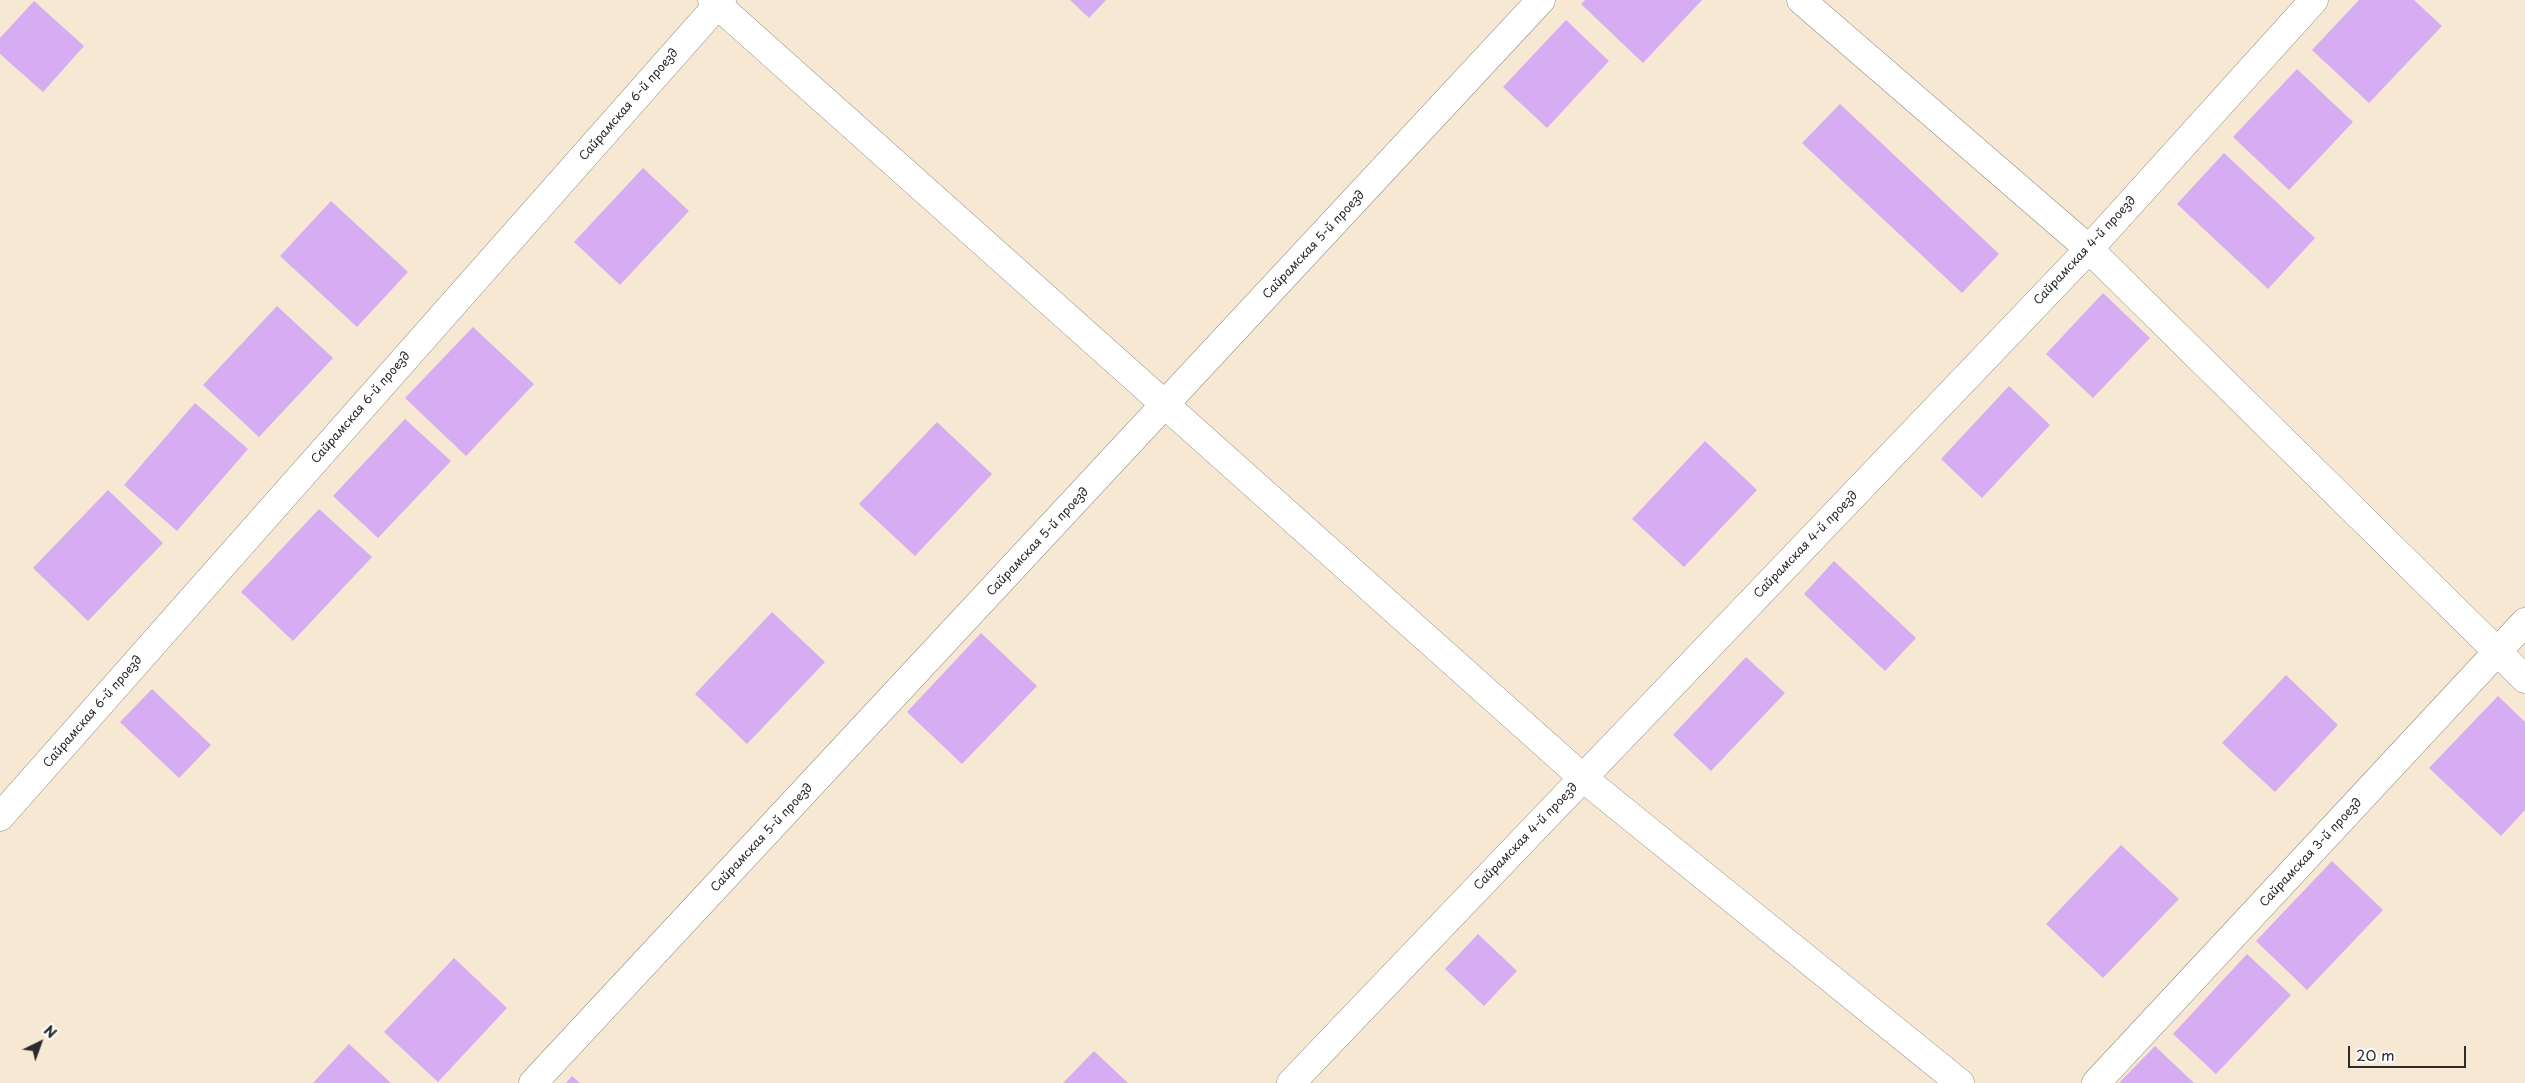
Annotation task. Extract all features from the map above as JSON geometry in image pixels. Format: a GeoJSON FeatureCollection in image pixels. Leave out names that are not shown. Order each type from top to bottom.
{"type":"FeatureCollection","features":[{"type":"Feature","properties":{"kind":"street","name":"Сайрамская 5-й проезд"},"geometry":{"type":"LineString","coordinates":[[533,1083],[1541,0]]}},
{"type":"Feature","properties":{"kind":"street"},"geometry":{"type":"LineString","coordinates":[[1801,0],[2089,249],[2525,679]]}},
{"type":"Feature","properties":{"kind":"street","name":"Сайрамская 4-й проезд"},"geometry":{"type":"LineString","coordinates":[[1292,1083],[2089,249],[2314,0]]}},
{"type":"Feature","properties":{"kind":"street"},"geometry":{"type":"LineString","coordinates":[[717,2],[1583,778],[1960,1083]]}},
{"type":"Feature","properties":{"kind":"street","name":"Сайрамская 6-й проезд"},"geometry":{"type":"LineString","coordinates":[[0,817],[717,2]]}},
{"type":"Feature","properties":{"kind":"street","name":"Сайрамская 3-й проезд"},"geometry":{"type":"LineString","coordinates":[[2096,1083],[2525,622]]}},
{"type":"Feature","properties":{"kind":"building"},"geometry":{"type":"Polygon","coordinates":[[[1070,0],[1106,0],[1089,18],[1070,0]]]}},
{"type":"Feature","properties":{"kind":"building"},"geometry":{"type":"Polygon","coordinates":[[[1585,0],[1702,0],[1643,63],[1581,4],[1585,0]]]}},
{"type":"Feature","properties":{"kind":"building"},"geometry":{"type":"Polygon","coordinates":[[[2359,0],[2414,0],[2442,26],[2369,103],[2312,50],[2359,0]]]}},
{"type":"Feature","properties":{"kind":"building"},"geometry":{"type":"Polygon","coordinates":[[[34,1],[84,46],[43,92],[0,54],[0,38],[34,1]]]}},
{"type":"Feature","properties":{"kind":"building"},"geometry":{"type":"Polygon","coordinates":[[[1566,20],[1609,61],[1547,128],[1503,87],[1566,20]]]}},
{"type":"Feature","properties":{"kind":"building"},"geometry":{"type":"Polygon","coordinates":[[[2297,69],[2353,122],[2289,190],[2233,137],[2297,69]]]}},
{"type":"Feature","properties":{"kind":"building"},"geometry":{"type":"Polygon","coordinates":[[[1840,104],[1999,254],[1962,293],[1802,143],[1840,104]]]}},
{"type":"Feature","properties":{"kind":"building"},"geometry":{"type":"Polygon","coordinates":[[[2224,153],[2315,238],[2268,289],[2177,204],[2224,153]]]}},
{"type":"Feature","properties":{"kind":"building"},"geometry":{"type":"Polygon","coordinates":[[[643,168],[689,211],[620,285],[574,242],[643,168]]]}},
{"type":"Feature","properties":{"kind":"building"},"geometry":{"type":"Polygon","coordinates":[[[331,201],[408,272],[357,327],[280,256],[331,201]]]}},
{"type":"Feature","properties":{"kind":"building"},"geometry":{"type":"Polygon","coordinates":[[[2103,293],[2150,338],[2093,398],[2046,354],[2103,293]]]}},
{"type":"Feature","properties":{"kind":"building"},"geometry":{"type":"Polygon","coordinates":[[[277,306],[333,358],[259,437],[203,385],[277,306]]]}},
{"type":"Feature","properties":{"kind":"building"},"geometry":{"type":"Polygon","coordinates":[[[473,327],[534,384],[466,456],[405,398],[473,327]]]}},
{"type":"Feature","properties":{"kind":"building"},"geometry":{"type":"Polygon","coordinates":[[[2009,386],[2050,425],[1982,498],[1941,459],[2009,386]]]}},
{"type":"Feature","properties":{"kind":"building"},"geometry":{"type":"Polygon","coordinates":[[[195,403],[248,449],[177,531],[124,485],[195,403]]]}},
{"type":"Feature","properties":{"kind":"building"},"geometry":{"type":"Polygon","coordinates":[[[405,419],[451,461],[378,538],[333,496],[405,419]]]}},
{"type":"Feature","properties":{"kind":"building"},"geometry":{"type":"Polygon","coordinates":[[[937,422],[992,474],[915,556],[859,504],[937,422]]]}},
{"type":"Feature","properties":{"kind":"building"},"geometry":{"type":"Polygon","coordinates":[[[1705,441],[1757,490],[1684,567],[1632,519],[1705,441]]]}},
{"type":"Feature","properties":{"kind":"building"},"geometry":{"type":"Polygon","coordinates":[[[108,490],[163,543],[88,621],[33,568],[108,490]]]}},
{"type":"Feature","properties":{"kind":"building"},"geometry":{"type":"Polygon","coordinates":[[[319,509],[372,557],[293,641],[241,592],[319,509]]]}},
{"type":"Feature","properties":{"kind":"building"},"geometry":{"type":"Polygon","coordinates":[[[1834,561],[1916,638],[1885,671],[1804,594],[1834,561]]]}},
{"type":"Feature","properties":{"kind":"building"},"geometry":{"type":"Polygon","coordinates":[[[772,612],[825,662],[747,744],[695,694],[772,612]]]}},
{"type":"Feature","properties":{"kind":"building"},"geometry":{"type":"Polygon","coordinates":[[[981,633],[1037,686],[962,764],[907,712],[981,633]]]}},
{"type":"Feature","properties":{"kind":"building"},"geometry":{"type":"Polygon","coordinates":[[[1746,657],[1785,693],[1711,771],[1673,735],[1746,657]]]}},
{"type":"Feature","properties":{"kind":"building"},"geometry":{"type":"Polygon","coordinates":[[[2286,675],[2338,725],[2275,792],[2222,743],[2286,675]]]}},
{"type":"Feature","properties":{"kind":"building"},"geometry":{"type":"Polygon","coordinates":[[[152,689],[211,745],[179,778],[120,722],[152,689]]]}},
{"type":"Feature","properties":{"kind":"building"},"geometry":{"type":"Polygon","coordinates":[[[2498,696],[2525,722],[2525,810],[2501,836],[2429,768],[2498,696]]]}},
{"type":"Feature","properties":{"kind":"building"},"geometry":{"type":"Polygon","coordinates":[[[2121,845],[2179,899],[2103,978],[2046,924],[2121,845]]]}},
{"type":"Feature","properties":{"kind":"building"},"geometry":{"type":"Polygon","coordinates":[[[2332,861],[2383,910],[2307,990],[2256,941],[2332,861]]]}},
{"type":"Feature","properties":{"kind":"building"},"geometry":{"type":"Polygon","coordinates":[[[1478,934],[1517,971],[1484,1006],[1445,969],[1478,934]]]}},
{"type":"Feature","properties":{"kind":"building"},"geometry":{"type":"Polygon","coordinates":[[[2247,954],[2291,995],[2216,1074],[2173,1034],[2247,954]]]}},
{"type":"Feature","properties":{"kind":"building"},"geometry":{"type":"Polygon","coordinates":[[[454,958],[507,1008],[438,1082],[384,1032],[454,958]]]}},
{"type":"Feature","properties":{"kind":"building"},"geometry":{"type":"Polygon","coordinates":[[[349,1044],[391,1083],[313,1083],[349,1044]]]}},
{"type":"Feature","properties":{"kind":"building"},"geometry":{"type":"Polygon","coordinates":[[[2155,1046],[2194,1083],[2119,1083],[2155,1046]]]}},
{"type":"Feature","properties":{"kind":"building"},"geometry":{"type":"Polygon","coordinates":[[[1094,1051],[1128,1083],[1063,1083],[1094,1051]]]}},
{"type":"Feature","properties":{"kind":"building"},"geometry":{"type":"Polygon","coordinates":[[[572,1076],[580,1083],[566,1083],[572,1076]]]}}]}
